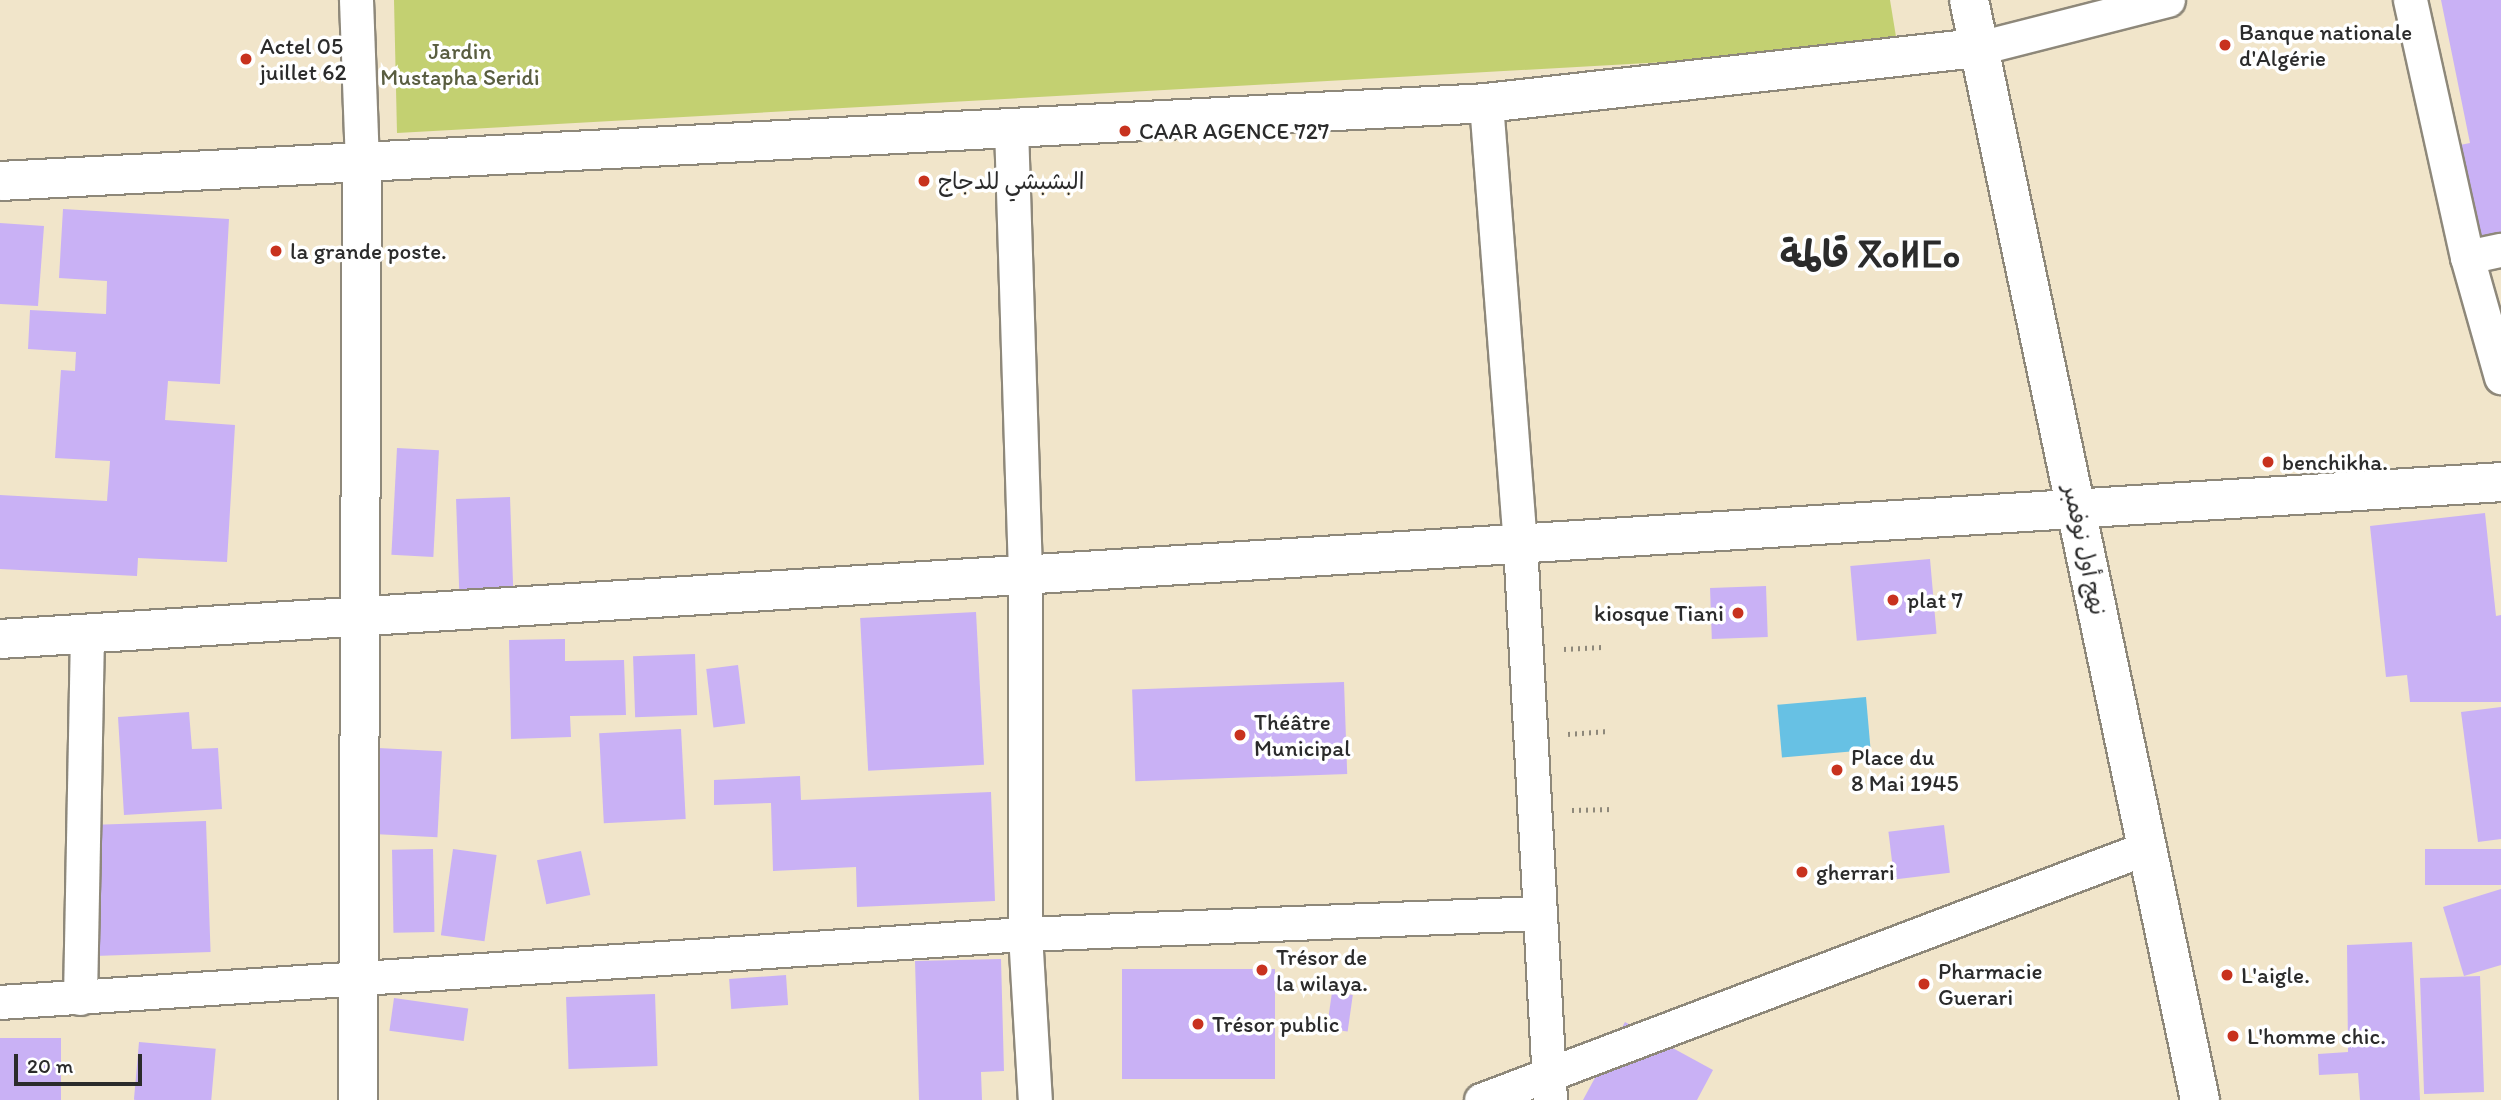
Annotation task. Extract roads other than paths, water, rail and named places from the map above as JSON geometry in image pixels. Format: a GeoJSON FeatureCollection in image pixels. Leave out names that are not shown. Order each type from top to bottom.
{"type":"FeatureCollection","features":[{"type":"Feature","properties":{"kind":"main road","name":"نهج أول نوفمبر"},"geometry":{"type":"LineString","coordinates":[[1969,0],[2200,1100]]}},
{"type":"Feature","properties":{"kind":"main road"},"geometry":{"type":"LineString","coordinates":[[0,181],[1486,103],[1979,48]]}},
{"type":"Feature","properties":{"kind":"main road"},"geometry":{"type":"LineString","coordinates":[[358,1100],[356,621],[362,162]]}},
{"type":"Feature","properties":{"kind":"main road"},"geometry":{"type":"LineString","coordinates":[[0,639],[356,621],[2501,482]]}},
{"type":"Feature","properties":{"kind":"street"},"geometry":{"type":"LineString","coordinates":[[356,0],[362,162]]}},
{"type":"Feature","properties":{"kind":"street"},"geometry":{"type":"LineString","coordinates":[[1979,48],[2168,0]]}},
{"type":"Feature","properties":{"kind":"street"},"geometry":{"type":"LineString","coordinates":[[2410,0],[2467,257],[2501,377]]}},
{"type":"Feature","properties":{"kind":"street"},"geometry":{"type":"LineString","coordinates":[[1486,103],[1520,544],[1549,1087]]}},
{"type":"Feature","properties":{"kind":"street"},"geometry":{"type":"LineString","coordinates":[[1011,127],[1025,578],[1025,934],[1035,1100]]}},
{"type":"Feature","properties":{"kind":"street"},"geometry":{"type":"LineString","coordinates":[[2467,257],[2501,250]]}},
{"type":"Feature","properties":{"kind":"street"},"geometry":{"type":"LineString","coordinates":[[80,998],[87,635]]}},
{"type":"Feature","properties":{"kind":"street"},"geometry":{"type":"LineString","coordinates":[[1481,1100],[1549,1087],[2146,848]]}},
{"type":"Feature","properties":{"kind":"street"},"geometry":{"type":"LineString","coordinates":[[0,1002],[358,981],[1025,934],[1538,913]]}},
{"type":"Feature","properties":{"kind":"water"},"geometry":{"type":"Polygon","coordinates":[[[1866,697],[1871,750],[1782,758],[1777,705],[1866,697]]]}},
{"type":"Feature","properties":{"kind":"place","name":"Banque nationale d'Algérie"},"geometry":{"type":"Point","coordinates":[2225,45]}},
{"type":"Feature","properties":{"kind":"place","name":"Actel 05 juillet 62"},"geometry":{"type":"Point","coordinates":[246,59]}},
{"type":"Feature","properties":{"kind":"place","name":"CAAR AGENCE 727"},"geometry":{"type":"Point","coordinates":[1125,131]}},
{"type":"Feature","properties":{"kind":"place","name":"البشبشي للدجاج"},"geometry":{"type":"Point","coordinates":[924,181]}},
{"type":"Feature","properties":{"kind":"place","name":"la grande poste."},"geometry":{"type":"Point","coordinates":[276,251]}},
{"type":"Feature","properties":{"kind":"place","name":"benchikha."},"geometry":{"type":"Point","coordinates":[2268,462]}},
{"type":"Feature","properties":{"kind":"place","name":"plat 7"},"geometry":{"type":"Point","coordinates":[1893,600]}},
{"type":"Feature","properties":{"kind":"place","name":"kiosque Tiani"},"geometry":{"type":"Point","coordinates":[1738,613]}},
{"type":"Feature","properties":{"kind":"place","name":"Théâtre Municipal"},"geometry":{"type":"Point","coordinates":[1240,735]}},
{"type":"Feature","properties":{"kind":"place","name":"Place du 8 Mai 1945"},"geometry":{"type":"Point","coordinates":[1837,770]}},
{"type":"Feature","properties":{"kind":"place","name":"gherrari"},"geometry":{"type":"Point","coordinates":[1802,872]}},
{"type":"Feature","properties":{"kind":"place","name":"Trésor de la wilaya."},"geometry":{"type":"Point","coordinates":[1262,970]}},
{"type":"Feature","properties":{"kind":"place","name":"L'aigle."},"geometry":{"type":"Point","coordinates":[2227,975]}},
{"type":"Feature","properties":{"kind":"place","name":"Pharmacie Guerari"},"geometry":{"type":"Point","coordinates":[1924,984]}},
{"type":"Feature","properties":{"kind":"place","name":"Trésor public"},"geometry":{"type":"Point","coordinates":[1198,1024]}},
{"type":"Feature","properties":{"kind":"place","name":"L'homme chic."},"geometry":{"type":"Point","coordinates":[2233,1036]}},
{"type":"Feature","properties":{"kind":"district","name":"قالمة ⴳⴰⵍⵎⴰ"},"geometry":{"type":"Point","coordinates":[1870,254]}},
{"type":"Feature","properties":{"kind":"park label","name":"Jardin Mustapha Seridi"},"geometry":{"type":"Point","coordinates":[460,64]}}]}
